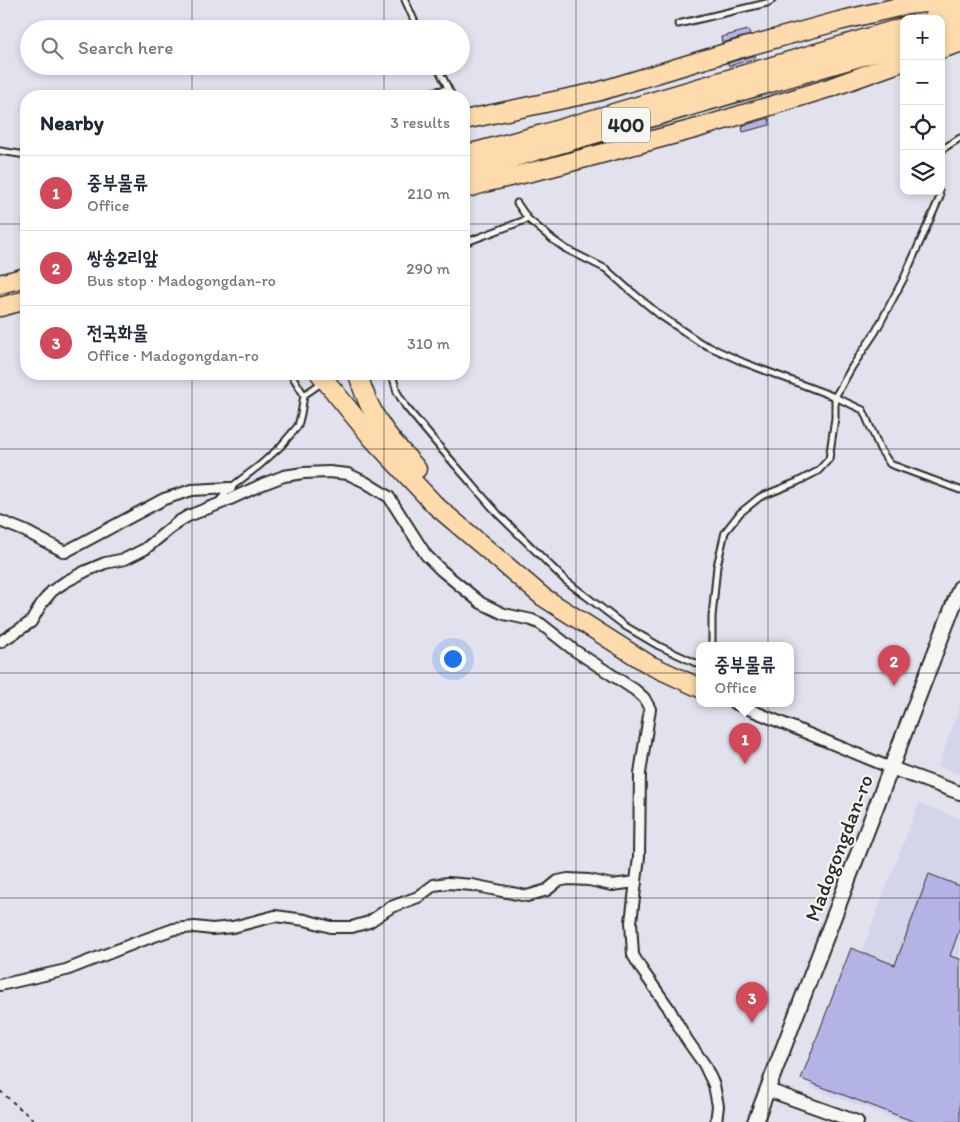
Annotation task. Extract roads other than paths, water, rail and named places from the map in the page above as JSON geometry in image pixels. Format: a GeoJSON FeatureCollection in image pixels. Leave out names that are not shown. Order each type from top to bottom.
{"type":"FeatureCollection","features":[{"type":"Feature","properties":{"kind":"highway"},"geometry":{"type":"LineString","coordinates":[[470,119],[597,92],[745,47],[839,21],[907,5],[955,0]]}},
{"type":"Feature","properties":{"kind":"highway"},"geometry":{"type":"LineString","coordinates":[[945,15],[960,11]]}},
{"type":"Feature","properties":{"kind":"highway"},"geometry":{"type":"LineString","coordinates":[[945,31],[960,27]]}},
{"type":"Feature","properties":{"kind":"highway","name":"400"},"geometry":{"type":"LineString","coordinates":[[470,153],[543,134],[900,29]]}},
{"type":"Feature","properties":{"kind":"highway"},"geometry":{"type":"LineString","coordinates":[[945,48],[960,43]]}},
{"type":"Feature","properties":{"kind":"highway","name":"400"},"geometry":{"type":"LineString","coordinates":[[470,170],[900,45]]}},
{"type":"Feature","properties":{"kind":"highway"},"geometry":{"type":"LineString","coordinates":[[470,187],[698,128],[829,88],[900,63]]}},
{"type":"Feature","properties":{"kind":"highway"},"geometry":{"type":"LineString","coordinates":[[0,284],[20,278]]}},
{"type":"Feature","properties":{"kind":"highway"},"geometry":{"type":"LineString","coordinates":[[0,308],[20,302]]}},
{"type":"Feature","properties":{"kind":"highway"},"geometry":{"type":"LineString","coordinates":[[319,380],[436,506],[543,597],[650,666],[696,684]]}},
{"type":"Feature","properties":{"kind":"highway"},"geometry":{"type":"LineString","coordinates":[[360,380],[382,428],[438,494],[546,587],[696,683]]}},
{"type":"Feature","properties":{"kind":"main road","name":"Madogongdan-ro"},"geometry":{"type":"LineString","coordinates":[[755,1122],[960,588]]}},
{"type":"Feature","properties":{"kind":"street"},"geometry":{"type":"LineString","coordinates":[[0,642],[32,622],[42,603],[52,590],[65,582],[105,563],[125,559],[145,549],[188,516],[216,506],[284,476],[328,472],[348,474],[365,482],[388,497],[426,555],[481,603],[504,614],[532,620],[540,624],[644,698],[650,710],[640,773],[639,857],[631,922],[633,955],[704,1064],[714,1085],[718,1106],[716,1122]]}},
{"type":"Feature","properties":{"kind":"street"},"geometry":{"type":"LineString","coordinates":[[0,521],[65,552],[164,499],[192,490],[230,488]]}},
{"type":"Feature","properties":{"kind":"street"},"geometry":{"type":"LineString","coordinates":[[744,707],[891,768],[960,793]]}},
{"type":"Feature","properties":{"kind":"street"},"geometry":{"type":"LineString","coordinates":[[0,985],[66,970],[174,929],[233,927],[275,916],[305,920],[331,927],[352,927],[369,922],[391,907],[418,897],[434,885],[448,883],[472,885],[527,896],[547,890],[558,881],[568,879],[589,880],[612,885],[636,882]]}},
{"type":"Feature","properties":{"kind":"street"},"geometry":{"type":"LineString","coordinates":[[768,1090],[857,1122]]}},
{"type":"Feature","properties":{"kind":"lane"},"geometry":{"type":"LineString","coordinates":[[404,0],[414,20]]}},
{"type":"Feature","properties":{"kind":"lane"},"geometry":{"type":"LineString","coordinates":[[678,24],[767,4],[772,0]]}},
{"type":"Feature","properties":{"kind":"lane"},"geometry":{"type":"LineString","coordinates":[[441,75],[448,89],[442,90]]}},
{"type":"Feature","properties":{"kind":"lane"},"geometry":{"type":"LineString","coordinates":[[945,147],[960,138]]}},
{"type":"Feature","properties":{"kind":"lane"},"geometry":{"type":"LineString","coordinates":[[0,151],[20,154]]}},
{"type":"Feature","properties":{"kind":"lane"},"geometry":{"type":"LineString","coordinates":[[712,642],[712,618],[717,566],[725,532],[740,513],[760,497],[818,471],[829,460],[835,418],[835,397],[876,331],[904,278],[940,195]]}},
{"type":"Feature","properties":{"kind":"lane"},"geometry":{"type":"LineString","coordinates":[[518,203],[528,219],[566,249],[606,268],[661,316],[701,343],[745,363],[835,397],[863,410],[880,449],[890,464],[960,490]]}},
{"type":"Feature","properties":{"kind":"lane"},"geometry":{"type":"LineString","coordinates":[[470,241],[528,219]]}},
{"type":"Feature","properties":{"kind":"lane"},"geometry":{"type":"LineString","coordinates":[[295,380],[304,395]]}},
{"type":"Feature","properties":{"kind":"lane"},"geometry":{"type":"LineString","coordinates":[[216,506],[230,488],[280,447],[298,426],[304,395],[319,380]]}},
{"type":"Feature","properties":{"kind":"lane"},"geometry":{"type":"LineString","coordinates":[[394,380],[397,392],[406,407],[437,444],[498,514],[565,580],[625,626],[659,646],[696,663]]}},
{"type":"Feature","properties":{"kind":"place","name":"쌍송2리앞"},"geometry":{"type":"Point","coordinates":[894,686]}},
{"type":"Feature","properties":{"kind":"place","name":"중부물류"},"geometry":{"type":"Point","coordinates":[745,764]}},
{"type":"Feature","properties":{"kind":"place","name":"전국화물"},"geometry":{"type":"Point","coordinates":[752,1023]}}]}
